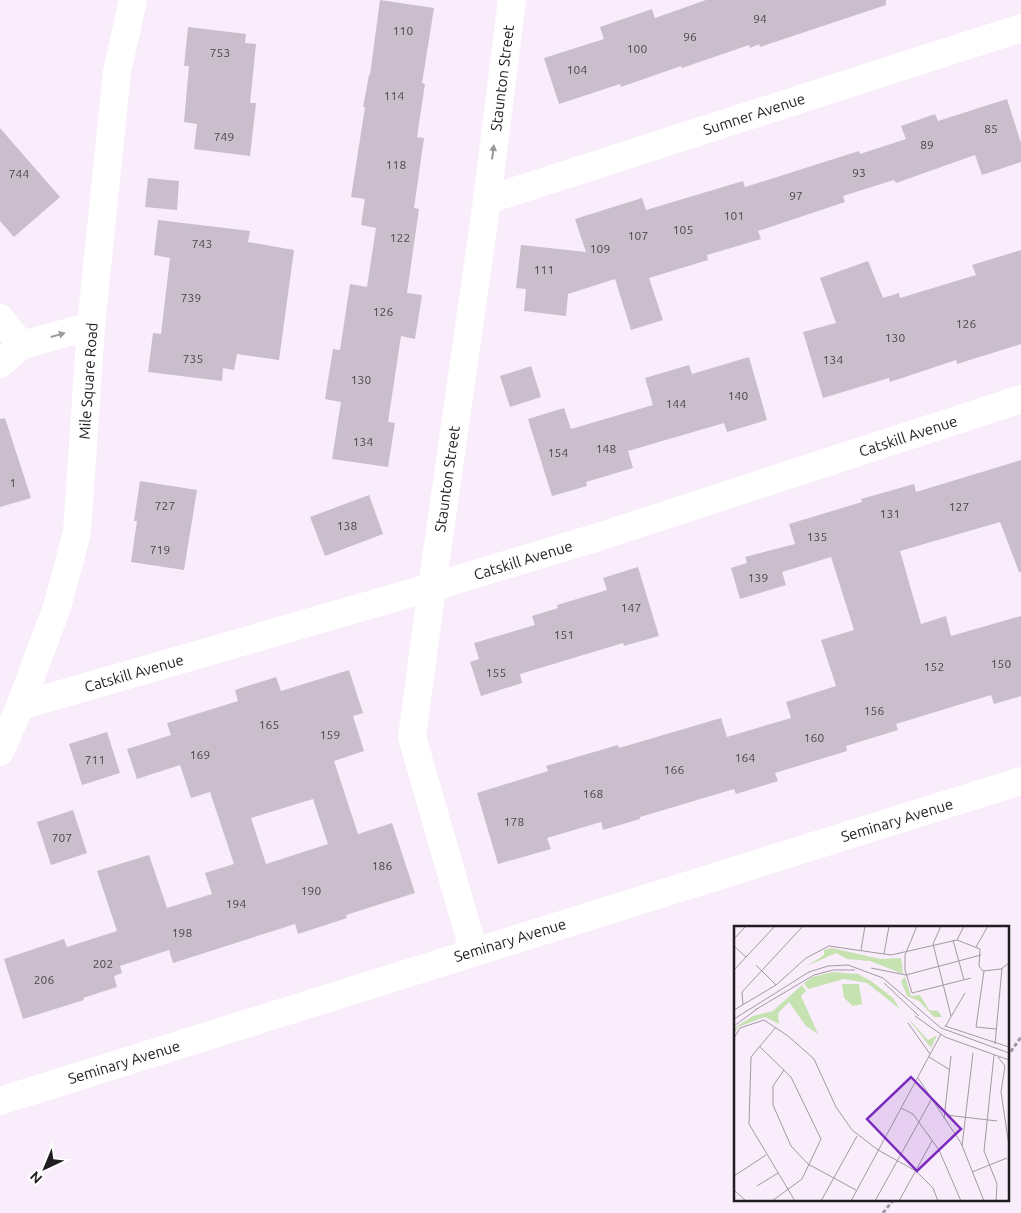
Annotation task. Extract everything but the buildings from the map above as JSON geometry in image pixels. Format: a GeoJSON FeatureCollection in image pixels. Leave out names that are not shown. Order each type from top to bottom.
{"type":"FeatureCollection","features":[{"type":"Feature","properties":{"kind":"street","name":"Mile Square Road"},"geometry":{"type":"LineString","coordinates":[[0,752],[20,706],[57,607],[78,533],[91,326],[117,72],[133,0]]}},
{"type":"Feature","properties":{"kind":"street","name":"Staunton Street"},"geometry":{"type":"LineString","coordinates":[[474,952],[412,737],[487,200],[512,0]]}},
{"type":"Feature","properties":{"kind":"street","name":"Sumner Avenue"},"geometry":{"type":"LineString","coordinates":[[487,200],[1021,28]]}},
{"type":"Feature","properties":{"kind":"street"},"geometry":{"type":"LineString","coordinates":[[0,318],[22,345]]}},
{"type":"Feature","properties":{"kind":"street"},"geometry":{"type":"LineString","coordinates":[[0,364],[22,345],[91,326]]}},
{"type":"Feature","properties":{"kind":"street","name":"Catskill Avenue"},"geometry":{"type":"LineString","coordinates":[[20,706],[592,539],[1021,399]]}},
{"type":"Feature","properties":{"kind":"street","name":"Seminary Avenue"},"geometry":{"type":"LineString","coordinates":[[0,1101],[1021,781]]}},
{"type":"Feature","properties":{"kind":"path"},"geometry":{"type":"LineString","coordinates":[[1008,1056],[1021,1037]]}},
{"type":"Feature","properties":{"kind":"path"},"geometry":{"type":"LineString","coordinates":[[883,1213],[893,1200]]}}]}
